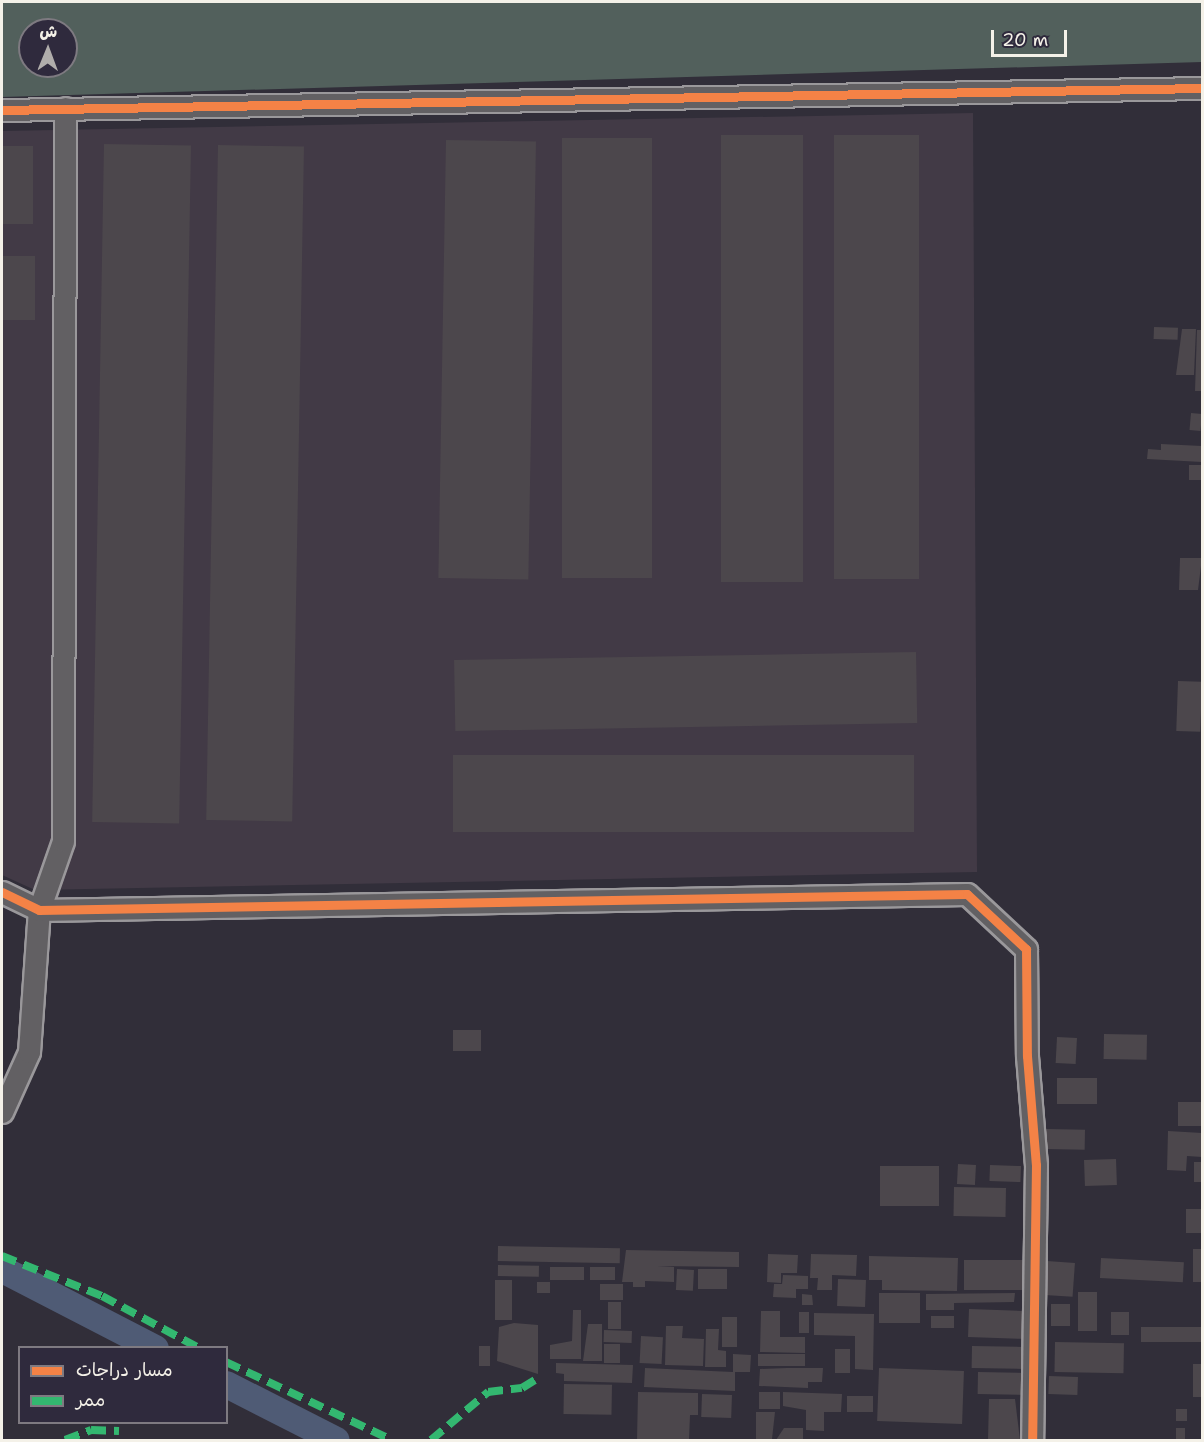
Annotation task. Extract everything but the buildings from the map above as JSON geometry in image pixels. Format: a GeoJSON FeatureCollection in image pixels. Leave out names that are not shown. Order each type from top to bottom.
{"type":"FeatureCollection","features":[{"type":"Feature","properties":{"kind":"street"},"geometry":{"type":"LineString","coordinates":[[2,110],[1203,88]]}},
{"type":"Feature","properties":{"kind":"street"},"geometry":{"type":"LineString","coordinates":[[2,1112],[29,1052],[39,910],[63,841],[65,108]]}},
{"type":"Feature","properties":{"kind":"street"},"geometry":{"type":"LineString","coordinates":[[2,892],[39,910],[967,894],[1026,950],[1027,1056],[1036,1165],[1032,1440]]}},
{"type":"Feature","properties":{"kind":"shaded area"},"geometry":{"type":"Polygon","coordinates":[[[2,2],[1202,2],[1202,62],[2,97],[2,2]]]}},
{"type":"Feature","properties":{"kind":"shaded area"},"geometry":{"type":"Polygon","coordinates":[[[973,113],[977,872],[35,890],[2,875],[2,131],[973,113]]]}},
{"type":"Feature","properties":{"kind":"waterway"},"geometry":{"type":"LineString","coordinates":[[2,1269],[151,1346]]}},
{"type":"Feature","properties":{"kind":"waterway"},"geometry":{"type":"LineString","coordinates":[[228,1385],[336,1440]]}},
{"type":"Feature","properties":{"kind":"marked path"},"geometry":{"type":"LineString","coordinates":[[2,1256],[102,1296],[195,1346]]}},
{"type":"Feature","properties":{"kind":"marked path"},"geometry":{"type":"LineString","coordinates":[[228,1363],[392,1440]]}},
{"type":"Feature","properties":{"kind":"marked path"},"geometry":{"type":"LineString","coordinates":[[431,1440],[488,1392],[522,1388],[535,1380]]}},
{"type":"Feature","properties":{"kind":"marked path"},"geometry":{"type":"LineString","coordinates":[[65,1440],[91,1430],[119,1431]]}},
{"type":"Feature","properties":{"kind":"cycle path"},"geometry":{"type":"LineString","coordinates":[[2,110],[1202,88]]}},
{"type":"Feature","properties":{"kind":"cycle path"},"geometry":{"type":"LineString","coordinates":[[2,892],[39,910],[967,894],[1026,949],[1027,1056],[1036,1165],[1032,1440]]}}]}
